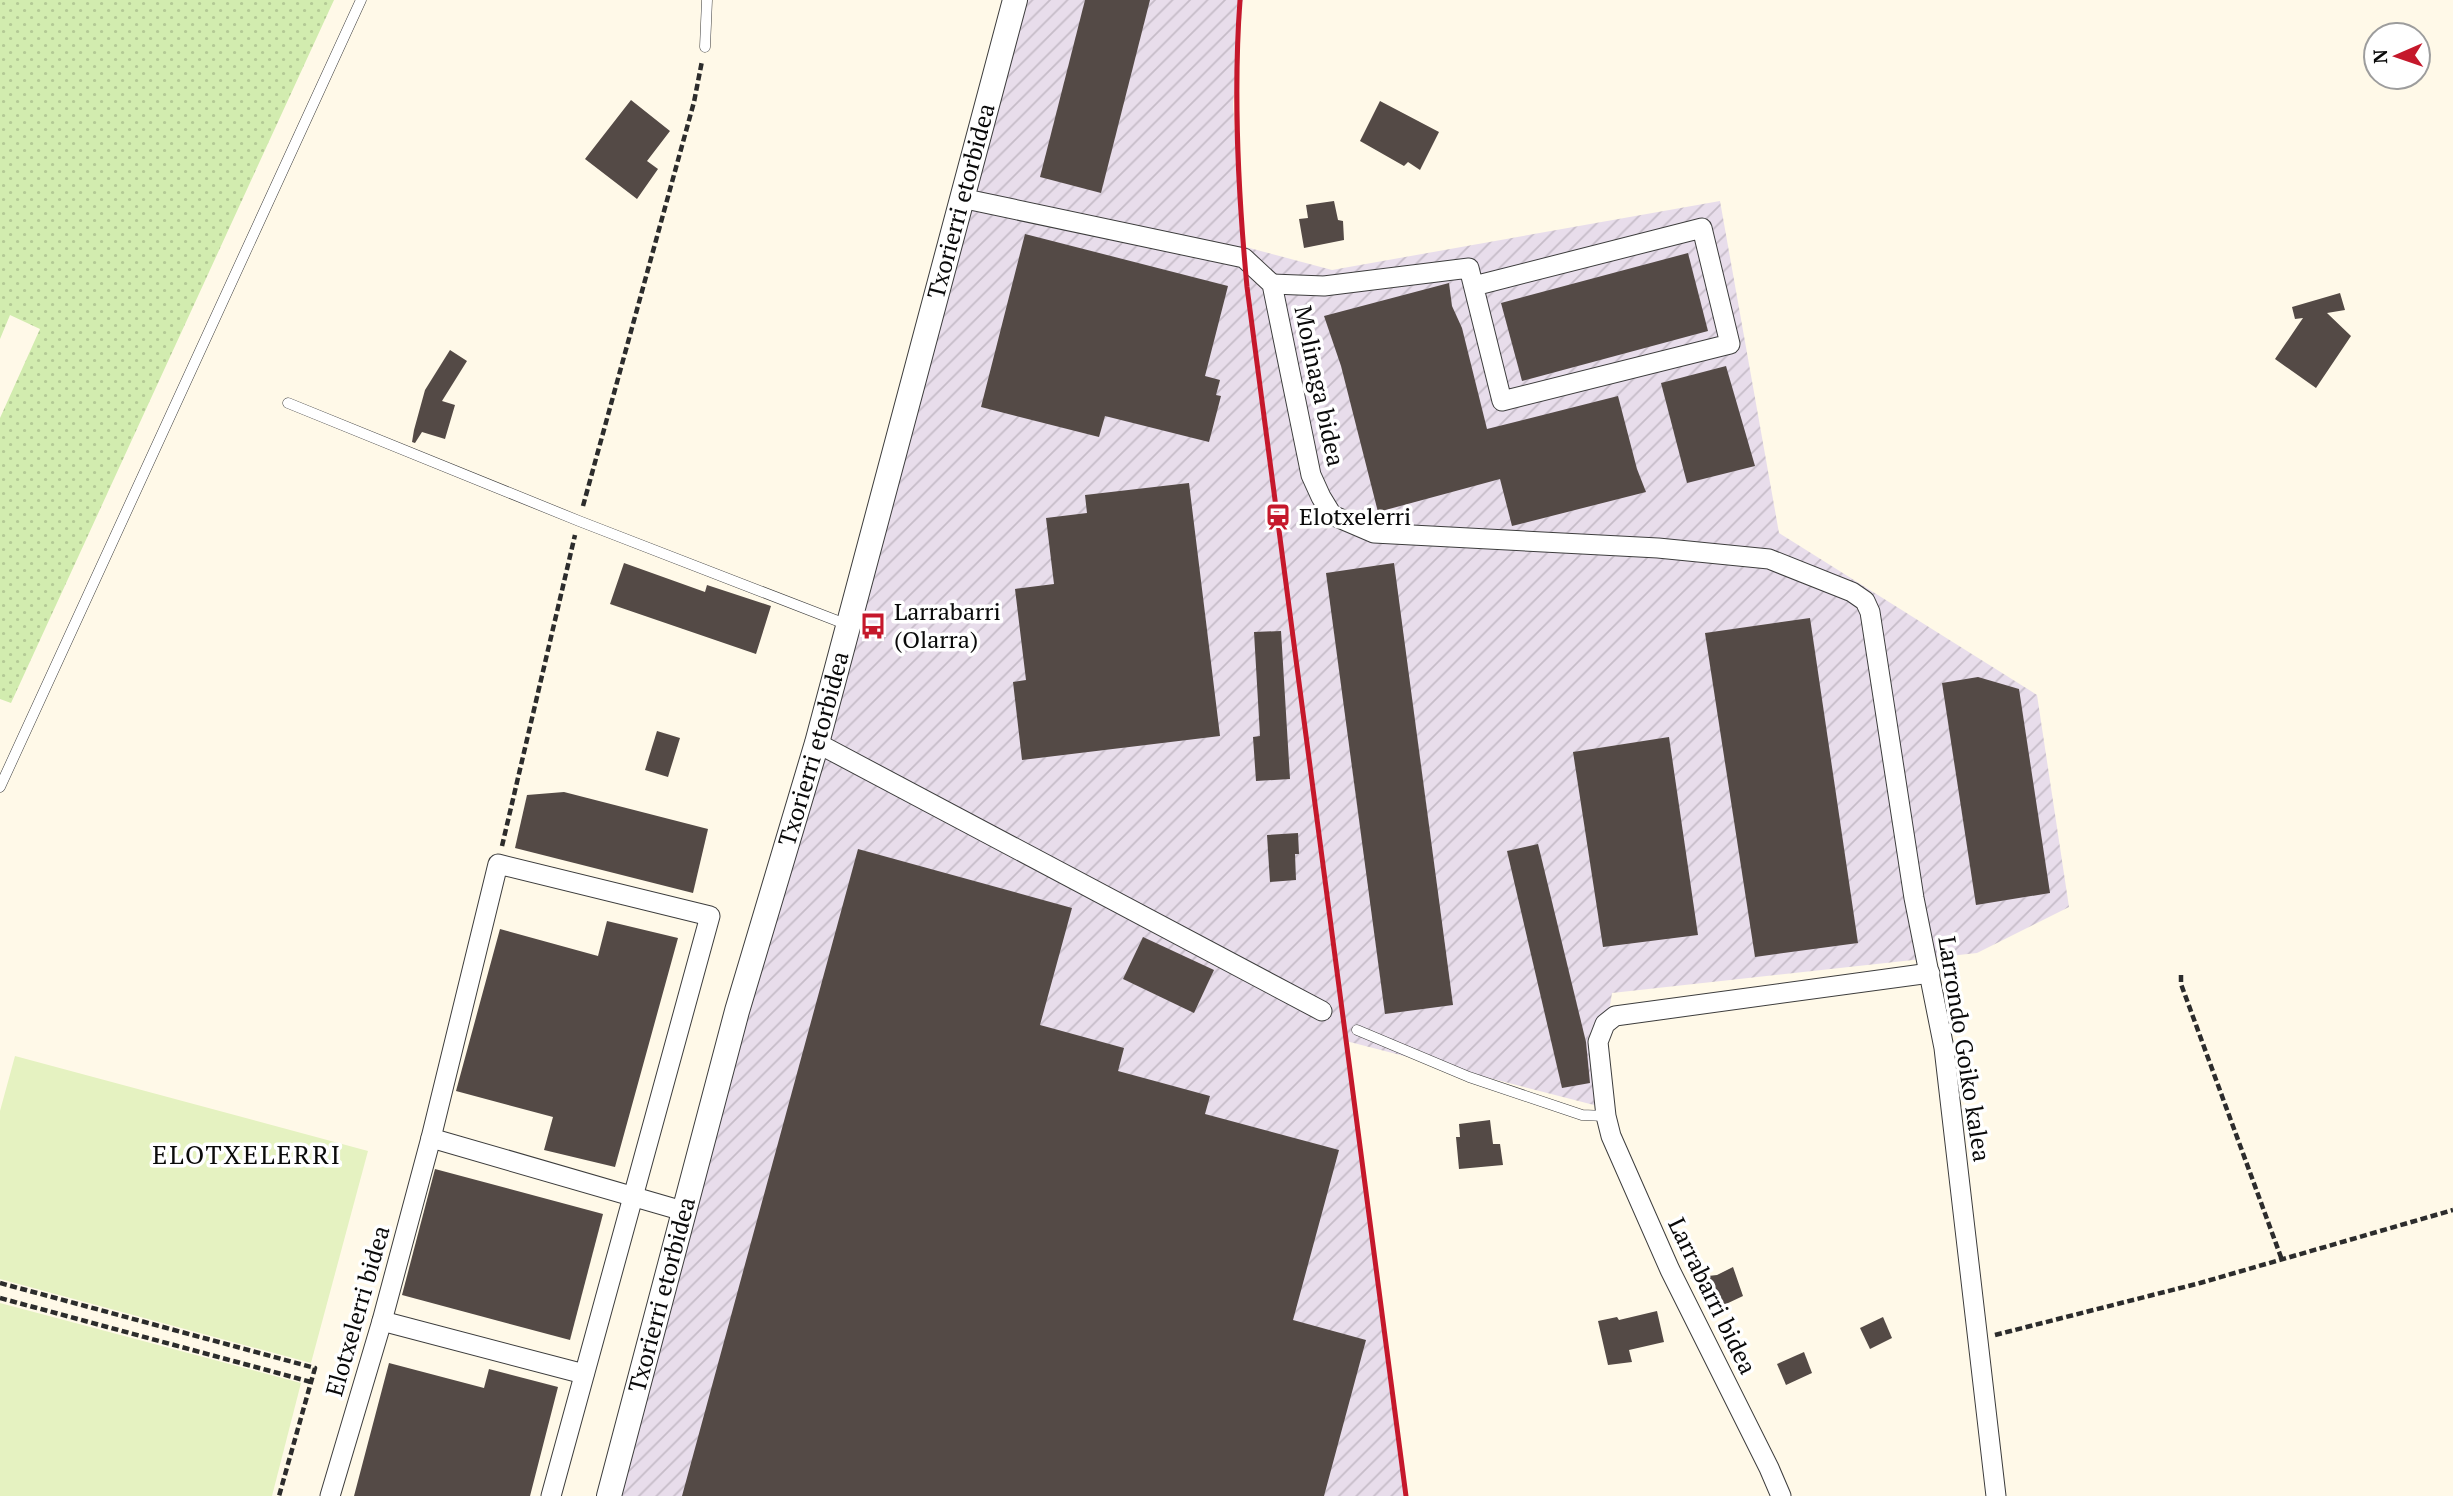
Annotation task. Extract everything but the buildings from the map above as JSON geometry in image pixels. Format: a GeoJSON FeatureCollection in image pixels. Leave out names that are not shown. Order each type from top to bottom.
{"type":"FeatureCollection","features":[{"type":"Feature","properties":{"kind":"street","name":"Txorierri etorbidea"},"geometry":{"type":"LineString","coordinates":[[609,1496],[737,1011],[817,743],[1015,0]]}},
{"type":"Feature","properties":{"kind":"street","name":"Molinaga bidea"},"geometry":{"type":"LineString","coordinates":[[961,198],[1244,258],[1272,284],[1311,475],[1332,515],[1374,533],[1658,548],[1769,559],[1852,592],[1865,601],[1870,612]]}},
{"type":"Feature","properties":{"kind":"street"},"geometry":{"type":"LineString","coordinates":[[1272,284],[1324,286],[1469,268],[1502,401],[1730,344],[1702,228],[1474,286]]}},
{"type":"Feature","properties":{"kind":"street","name":"Larrondo Goiko kalea"},"geometry":{"type":"LineString","coordinates":[[1870,612],[1914,898],[1944,1048],[1996,1496]]}},
{"type":"Feature","properties":{"kind":"street"},"geometry":{"type":"LineString","coordinates":[[817,743],[1322,1011]]}},
{"type":"Feature","properties":{"kind":"street"},"geometry":{"type":"LineString","coordinates":[[498,864],[710,916],[551,1496]]}},
{"type":"Feature","properties":{"kind":"street","name":"Elotxelerri bidea"},"geometry":{"type":"LineString","coordinates":[[330,1496],[382,1321],[498,864]]}},
{"type":"Feature","properties":{"kind":"street","name":"Larrabarri bidea"},"geometry":{"type":"LineString","coordinates":[[1781,1496],[1670,1270],[1611,1136],[1606,1116],[1598,1042],[1605,1024],[1615,1016],[1930,973]]}},
{"type":"Feature","properties":{"kind":"street"},"geometry":{"type":"LineString","coordinates":[[430,1138],[683,1211]]}},
{"type":"Feature","properties":{"kind":"street"},"geometry":{"type":"LineString","coordinates":[[382,1321],[584,1374]]}},
{"type":"Feature","properties":{"kind":"lane"},"geometry":{"type":"LineString","coordinates":[[0,788],[360,0]]}},
{"type":"Feature","properties":{"kind":"lane"},"geometry":{"type":"LineString","coordinates":[[705,47],[707,0]]}},
{"type":"Feature","properties":{"kind":"lane"},"geometry":{"type":"LineString","coordinates":[[288,404],[579,522],[848,626]]}},
{"type":"Feature","properties":{"kind":"lane"},"geometry":{"type":"LineString","coordinates":[[1357,1030],[1469,1077],[1583,1115],[1606,1116]]}},
{"type":"Feature","properties":{"kind":"path"},"geometry":{"type":"LineString","coordinates":[[498,864],[579,522],[694,102],[705,47]]}},
{"type":"Feature","properties":{"kind":"path"},"geometry":{"type":"LineString","coordinates":[[2181,975],[2181,984],[2282,1260]]}},
{"type":"Feature","properties":{"kind":"path"},"geometry":{"type":"LineString","coordinates":[[1979,1338],[2188,1287],[2453,1210]]}},
{"type":"Feature","properties":{"kind":"path"},"geometry":{"type":"LineString","coordinates":[[0,1283],[314,1368],[279,1496]]}},
{"type":"Feature","properties":{"kind":"path"},"geometry":{"type":"LineString","coordinates":[[0,1298],[311,1381]]}},
{"type":"Feature","properties":{"kind":"shaded area"},"geometry":{"type":"Polygon","coordinates":[[[1018,0],[1243,0],[1233,104],[1242,246],[1332,270],[1720,201],[1779,533],[2037,695],[2069,907],[1977,953],[1612,993],[1594,1105],[1346,1041],[1405,1496],[619,1496],[1018,0]]]}},
{"type":"Feature","properties":{"kind":"green space"},"geometry":{"type":"Polygon","coordinates":[[[0,0],[334,0],[11,703],[0,699],[0,418],[40,329],[10,315],[0,339],[0,0]]]}},
{"type":"Feature","properties":{"kind":"green space"},"geometry":{"type":"Polygon","coordinates":[[[15,1056],[368,1151],[311,1363],[0,1279],[0,1111],[15,1056]]]}},
{"type":"Feature","properties":{"kind":"green space"},"geometry":{"type":"Polygon","coordinates":[[[0,1303],[301,1383],[272,1496],[0,1496],[0,1303]]]}},
{"type":"Feature","properties":{"kind":"railway"},"geometry":{"type":"LineString","coordinates":[[1240,0],[1238,144],[1247,287],[1406,1496]]}},
{"type":"Feature","properties":{"kind":"place","name":"Elotxelerri"},"geometry":{"type":"Point","coordinates":[1278,517]}},
{"type":"Feature","properties":{"kind":"place","name":"Larrabarri (Olarra)"},"geometry":{"type":"Point","coordinates":[873,626]}},
{"type":"Feature","properties":{"kind":"district","name":"ELOTXELERRI"},"geometry":{"type":"Point","coordinates":[247,1155]}}]}
